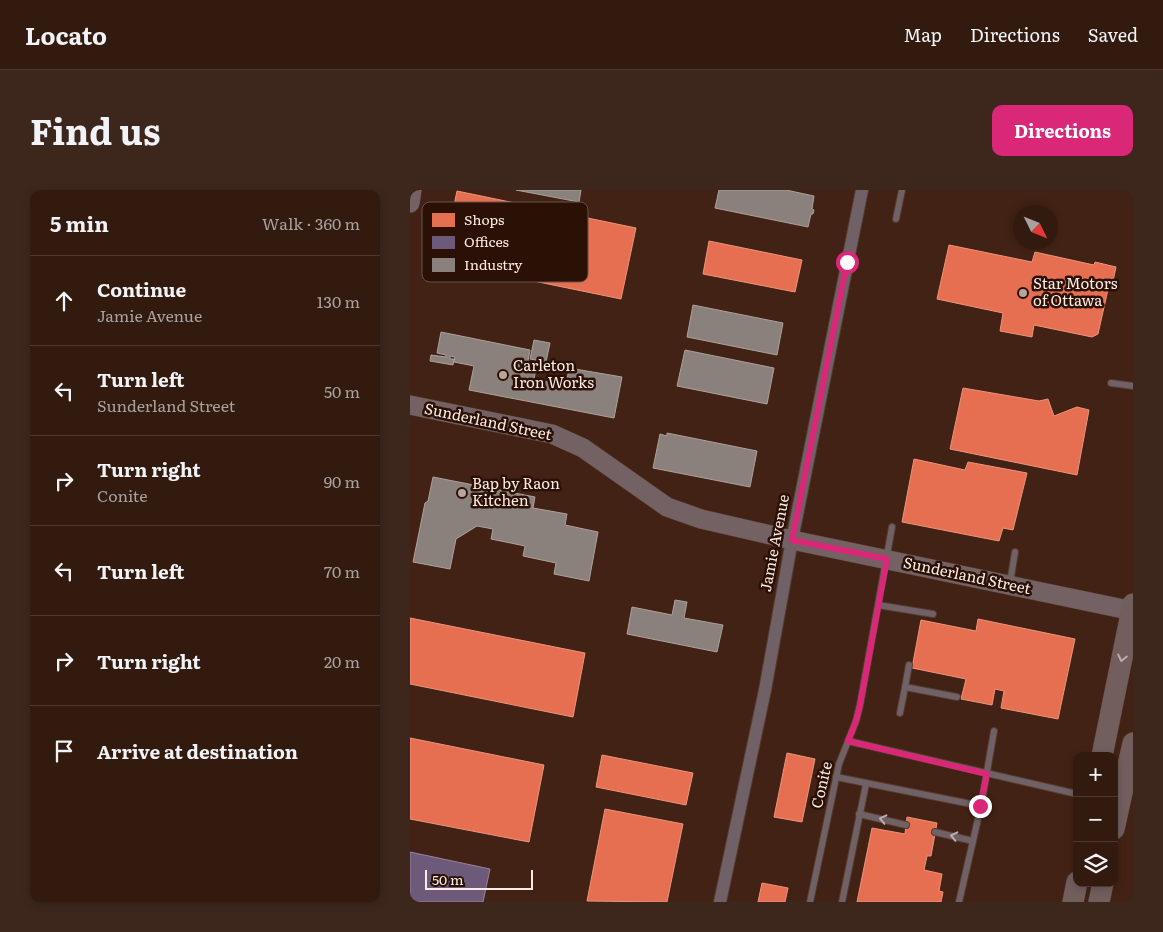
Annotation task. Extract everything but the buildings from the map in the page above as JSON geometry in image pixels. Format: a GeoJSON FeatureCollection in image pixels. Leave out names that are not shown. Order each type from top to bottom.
{"type":"FeatureCollection","features":[{"type":"Feature","properties":{"kind":"main road"},"geometry":{"type":"LineString","coordinates":[[1103,752],[1133,608]]}},
{"type":"Feature","properties":{"kind":"main road"},"geometry":{"type":"LineString","coordinates":[[1118,811],[1132,747]]}},
{"type":"Feature","properties":{"kind":"main road"},"geometry":{"type":"LineString","coordinates":[[1073,902],[1076,887]]}},
{"type":"Feature","properties":{"kind":"main road"},"geometry":{"type":"LineString","coordinates":[[1099,902],[1102,887]]}},
{"type":"Feature","properties":{"kind":"street"},"geometry":{"type":"LineString","coordinates":[[410,203],[412,190]]}},
{"type":"Feature","properties":{"kind":"street","name":"Jamie Avenue"},"geometry":{"type":"LineString","coordinates":[[720,902],[765,690],[792,540],[862,190]]}},
{"type":"Feature","properties":{"kind":"street","name":"Sunderland Street"},"geometry":{"type":"LineString","coordinates":[[410,405],[552,434],[583,448],[667,507],[701,519],[792,540],[1010,585],[1133,608]]}},
{"type":"Feature","properties":{"kind":"lane"},"geometry":{"type":"LineString","coordinates":[[896,219],[902,190]]}},
{"type":"Feature","properties":{"kind":"lane"},"geometry":{"type":"LineString","coordinates":[[1111,383],[1133,386]]}},
{"type":"Feature","properties":{"kind":"lane","name":"Conite"},"geometry":{"type":"LineString","coordinates":[[810,902],[839,764],[856,721],[860,705],[892,527]]}},
{"type":"Feature","properties":{"kind":"lane"},"geometry":{"type":"LineString","coordinates":[[1010,585],[1015,552]]}},
{"type":"Feature","properties":{"kind":"lane"},"geometry":{"type":"LineString","coordinates":[[878,605],[933,614]]}},
{"type":"Feature","properties":{"kind":"lane"},"geometry":{"type":"LineString","coordinates":[[900,713],[909,665]]}},
{"type":"Feature","properties":{"kind":"lane"},"geometry":{"type":"LineString","coordinates":[[905,687],[957,696]]}},
{"type":"Feature","properties":{"kind":"lane"},"geometry":{"type":"LineString","coordinates":[[959,902],[987,774],[994,731]]}},
{"type":"Feature","properties":{"kind":"lane"},"geometry":{"type":"LineString","coordinates":[[848,741],[1073,793]]}},
{"type":"Feature","properties":{"kind":"lane"},"geometry":{"type":"LineString","coordinates":[[836,777],[980,806]]}},
{"type":"Feature","properties":{"kind":"lane"},"geometry":{"type":"LineString","coordinates":[[842,902],[866,784]]}},
{"type":"Feature","properties":{"kind":"lane"},"geometry":{"type":"LineString","coordinates":[[859,814],[906,825]]}},
{"type":"Feature","properties":{"kind":"lane"},"geometry":{"type":"LineString","coordinates":[[935,832],[972,841]]}},
{"type":"Feature","properties":{"kind":"place","name":"Star Motors of Ottawa"},"geometry":{"type":"Point","coordinates":[1023,293]}},
{"type":"Feature","properties":{"kind":"place","name":"Carleton Iron Works"},"geometry":{"type":"Point","coordinates":[503,375]}},
{"type":"Feature","properties":{"kind":"place","name":"Bap by Raon Kitchen"},"geometry":{"type":"Point","coordinates":[462,493]}},
{"type":"Feature","properties":{"kind":"route"},"geometry":{"type":"LineString","coordinates":[[847,262],[792,540],[887,559],[860,705],[848,741],[987,774],[980,806]]}}]}
